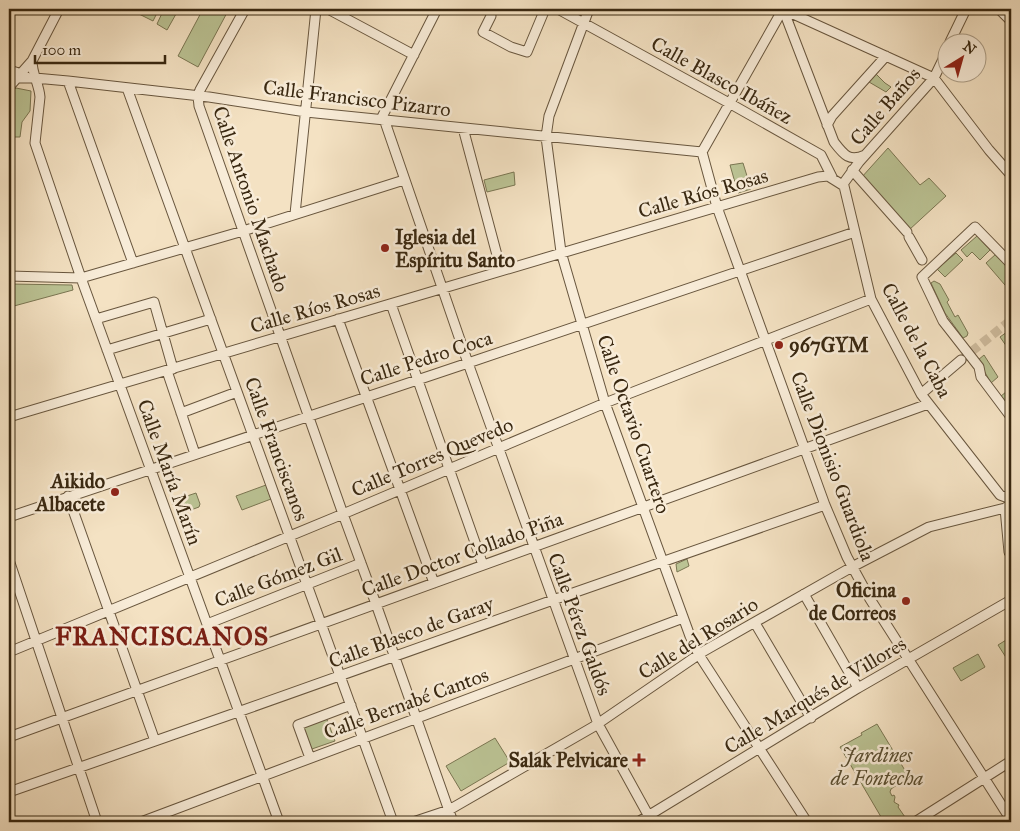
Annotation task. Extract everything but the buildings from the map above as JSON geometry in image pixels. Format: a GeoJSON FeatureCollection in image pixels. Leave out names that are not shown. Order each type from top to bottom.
{"type":"FeatureCollection","features":[{"type":"Feature","properties":{"kind":"street"},"geometry":{"type":"LineString","coordinates":[[9,87],[32,61],[59,9]]}},
{"type":"Feature","properties":{"kind":"street"},"geometry":{"type":"LineString","coordinates":[[198,96],[245,9]]}},
{"type":"Feature","properties":{"kind":"street"},"geometry":{"type":"LineString","coordinates":[[295,214],[316,9]]}},
{"type":"Feature","properties":{"kind":"street"},"geometry":{"type":"LineString","coordinates":[[328,9],[344,12],[414,55]]}},
{"type":"Feature","properties":{"kind":"street"},"geometry":{"type":"LineString","coordinates":[[383,119],[437,9]]}},
{"type":"Feature","properties":{"kind":"street"},"geometry":{"type":"LineString","coordinates":[[491,16],[483,32],[511,47],[527,52],[545,9]]}},
{"type":"Feature","properties":{"kind":"street","name":"Calle Blasco Ibáñez"},"geometry":{"type":"LineString","coordinates":[[558,9],[821,155],[832,177]]}},
{"type":"Feature","properties":{"kind":"street","name":"Calle Octavio Cuartero"},"geometry":{"type":"LineString","coordinates":[[589,9],[549,116],[546,137],[561,252],[605,403],[683,618],[699,655],[807,822]]}},
{"type":"Feature","properties":{"kind":"street"},"geometry":{"type":"LineString","coordinates":[[783,9],[934,78],[984,144],[1011,175]]}},
{"type":"Feature","properties":{"kind":"street"},"geometry":{"type":"LineString","coordinates":[[702,152],[783,9]]}},
{"type":"Feature","properties":{"kind":"street"},"geometry":{"type":"LineString","coordinates":[[783,9],[834,142],[848,157],[857,159],[865,155]]}},
{"type":"Feature","properties":{"kind":"street"},"geometry":{"type":"LineString","coordinates":[[955,32],[966,9]]}},
{"type":"Feature","properties":{"kind":"street"},"geometry":{"type":"LineString","coordinates":[[999,9],[1011,21]]}},
{"type":"Feature","properties":{"kind":"street"},"geometry":{"type":"LineString","coordinates":[[827,125],[832,116],[886,56]]}},
{"type":"Feature","properties":{"kind":"street","name":"Calle María Marín"},"geometry":{"type":"LineString","coordinates":[[32,61],[32,71],[40,90],[35,143],[119,385],[279,822]]}},
{"type":"Feature","properties":{"kind":"street","name":"Calle Baños"},"geometry":{"type":"LineString","coordinates":[[843,184],[852,170],[934,78],[938,69]]}},
{"type":"Feature","properties":{"kind":"street","name":"Calle Francisco Pizarro"},"geometry":{"type":"LineString","coordinates":[[9,70],[16,77],[68,80],[306,112],[702,152]]}},
{"type":"Feature","properties":{"kind":"street"},"geometry":{"type":"LineString","coordinates":[[68,80],[133,262]]}},
{"type":"Feature","properties":{"kind":"street","name":"Calle Franciscanos"},"geometry":{"type":"LineString","coordinates":[[127,88],[394,822]]}},
{"type":"Feature","properties":{"kind":"street","name":"Calle Antonio Machado"},"geometry":{"type":"LineString","coordinates":[[198,96],[308,416],[454,822]]}},
{"type":"Feature","properties":{"kind":"street","name":"Calle Pérez Galdós"},"geometry":{"type":"LineString","coordinates":[[383,119],[468,363],[500,448],[533,547],[598,724],[651,819]]}},
{"type":"Feature","properties":{"kind":"street"},"geometry":{"type":"LineString","coordinates":[[463,128],[501,270]]}},
{"type":"Feature","properties":{"kind":"street","name":"Calle Dionisio Guardiola"},"geometry":{"type":"LineString","coordinates":[[702,152],[717,207],[765,340],[825,505],[852,567],[908,659],[1011,820]]}},
{"type":"Feature","properties":{"kind":"street"},"geometry":{"type":"LineString","coordinates":[[852,170],[908,235],[926,264]]}},
{"type":"Feature","properties":{"kind":"street","name":"Calle Ríos Rosas"},"geometry":{"type":"LineString","coordinates":[[9,417],[818,177],[832,177]]}},
{"type":"Feature","properties":{"kind":"street"},"geometry":{"type":"LineString","coordinates":[[832,177],[843,184]]}},
{"type":"Feature","properties":{"kind":"street"},"geometry":{"type":"LineString","coordinates":[[9,276],[81,278],[243,231],[404,180]]}},
{"type":"Feature","properties":{"kind":"street","name":"Calle de la Caba"},"geometry":{"type":"LineString","coordinates":[[843,184],[871,299],[921,394],[1000,495],[1011,500]]}},
{"type":"Feature","properties":{"kind":"street"},"geometry":{"type":"LineString","coordinates":[[1011,264],[975,227],[926,264],[922,277],[943,321],[979,368],[981,376],[1011,416]]}},
{"type":"Feature","properties":{"kind":"street","name":"Calle Pedro Coca"},"geometry":{"type":"LineString","coordinates":[[9,516],[253,436],[855,232]]}},
{"type":"Feature","properties":{"kind":"street","name":"Calle Torres Quevedo"},"geometry":{"type":"LineString","coordinates":[[9,652],[605,403],[871,299]]}},
{"type":"Feature","properties":{"kind":"street"},"geometry":{"type":"LineString","coordinates":[[96,319],[154,302],[181,413],[196,454]]}},
{"type":"Feature","properties":{"kind":"street"},"geometry":{"type":"LineString","coordinates":[[391,304],[483,565]]}},
{"type":"Feature","properties":{"kind":"street"},"geometry":{"type":"LineString","coordinates":[[107,350],[211,318]]}},
{"type":"Feature","properties":{"kind":"street"},"geometry":{"type":"LineString","coordinates":[[338,319],[434,583]]}},
{"type":"Feature","properties":{"kind":"street"},"geometry":{"type":"LineString","coordinates":[[921,394],[961,360]]}},
{"type":"Feature","properties":{"kind":"street"},"geometry":{"type":"LineString","coordinates":[[181,413],[237,392]]}},
{"type":"Feature","properties":{"kind":"street","name":"Calle Doctor Collado Piña"},"geometry":{"type":"LineString","coordinates":[[9,737],[928,404]]}},
{"type":"Feature","properties":{"kind":"street"},"geometry":{"type":"LineString","coordinates":[[68,496],[156,741]]}},
{"type":"Feature","properties":{"kind":"street","name":"Calle Blasco de Garay"},"geometry":{"type":"LineString","coordinates":[[9,792],[825,505]]}},
{"type":"Feature","properties":{"kind":"street"},"geometry":{"type":"LineString","coordinates":[[1008,506],[1008,552],[1011,551]]}},
{"type":"Feature","properties":{"kind":"street","name":"Calle del Rosario"},"geometry":{"type":"LineString","coordinates":[[413,822],[449,810],[598,724],[699,655],[852,567],[929,526],[1008,506]]}},
{"type":"Feature","properties":{"kind":"street"},"geometry":{"type":"LineString","coordinates":[[9,560],[97,822]]}},
{"type":"Feature","properties":{"kind":"street","name":"Calle Gómez Gil"},"geometry":{"type":"LineString","coordinates":[[207,624],[361,563]]}},
{"type":"Feature","properties":{"kind":"street"},"geometry":{"type":"LineString","coordinates":[[804,594],[858,688]]}},
{"type":"Feature","properties":{"kind":"street","name":"Calle Marqués de Villores"},"geometry":{"type":"LineString","coordinates":[[638,822],[651,819],[760,748],[858,688],[1011,600]]}},
{"type":"Feature","properties":{"kind":"street","name":"Calle Bernabé Cantos"},"geometry":{"type":"LineString","coordinates":[[142,822],[683,618]]}},
{"type":"Feature","properties":{"kind":"street"},"geometry":{"type":"LineString","coordinates":[[754,623],[811,718]]}},
{"type":"Feature","properties":{"kind":"street"},"geometry":{"type":"LineString","coordinates":[[310,758],[298,724],[351,705]]}},
{"type":"Feature","properties":{"kind":"street"},"geometry":{"type":"LineString","coordinates":[[915,822],[1011,761]]}},
{"type":"Feature","properties":{"kind":"green space"},"geometry":{"type":"Polygon","coordinates":[[[140,9],[159,9],[153,21],[137,13],[140,9]]]}},
{"type":"Feature","properties":{"kind":"green space"},"geometry":{"type":"Polygon","coordinates":[[[164,9],[176,14],[167,30],[157,24],[164,9]]]}},
{"type":"Feature","properties":{"kind":"green space"},"geometry":{"type":"Polygon","coordinates":[[[203,9],[229,9],[198,67],[178,56],[203,9]]]}},
{"type":"Feature","properties":{"kind":"green space"},"geometry":{"type":"Polygon","coordinates":[[[876,74],[891,87],[886,92],[869,82],[876,74]]]}},
{"type":"Feature","properties":{"kind":"green space"},"geometry":{"type":"Polygon","coordinates":[[[16,88],[31,91],[30,111],[22,122],[20,137],[12,137],[9,134],[14,90],[16,88]]]}},
{"type":"Feature","properties":{"kind":"green space"},"geometry":{"type":"Polygon","coordinates":[[[888,148],[920,185],[929,178],[946,196],[909,230],[861,178],[888,148]]]}},
{"type":"Feature","properties":{"kind":"green space"},"geometry":{"type":"Polygon","coordinates":[[[743,163],[751,189],[738,193],[730,165],[743,163]]]}},
{"type":"Feature","properties":{"kind":"green space"},"geometry":{"type":"Polygon","coordinates":[[[514,172],[515,185],[487,192],[484,180],[514,172]]]}},
{"type":"Feature","properties":{"kind":"green space"},"geometry":{"type":"Polygon","coordinates":[[[977,236],[990,250],[980,260],[972,252],[967,257],[961,250],[977,236]]]}},
{"type":"Feature","properties":{"kind":"green space"},"geometry":{"type":"Polygon","coordinates":[[[956,253],[963,260],[945,277],[937,269],[956,253]]]}},
{"type":"Feature","properties":{"kind":"green space"},"geometry":{"type":"Polygon","coordinates":[[[996,254],[1011,270],[1011,292],[986,263],[996,254]]]}},
{"type":"Feature","properties":{"kind":"green space"},"geometry":{"type":"Polygon","coordinates":[[[934,281],[940,284],[949,300],[947,302],[955,317],[958,315],[968,333],[967,336],[963,338],[945,313],[931,283],[934,281]]]}},
{"type":"Feature","properties":{"kind":"green space"},"geometry":{"type":"Polygon","coordinates":[[[10,284],[72,285],[73,290],[14,306],[10,284]]]}},
{"type":"Feature","properties":{"kind":"green space"},"geometry":{"type":"Polygon","coordinates":[[[1011,329],[1011,344],[1007,347],[1000,337],[1011,329]]]}},
{"type":"Feature","properties":{"kind":"green space"},"geometry":{"type":"Polygon","coordinates":[[[984,355],[998,377],[991,383],[978,360],[984,355]]]}},
{"type":"Feature","properties":{"kind":"green space"},"geometry":{"type":"Polygon","coordinates":[[[1007,391],[1011,395],[1011,411],[1000,397],[1007,391]]]}},
{"type":"Feature","properties":{"kind":"green space"},"geometry":{"type":"Polygon","coordinates":[[[266,485],[271,499],[242,510],[236,496],[266,485]]]}},
{"type":"Feature","properties":{"kind":"green space"},"geometry":{"type":"Polygon","coordinates":[[[196,493],[200,504],[199,507],[177,515],[172,501],[196,493]]]}},
{"type":"Feature","properties":{"kind":"green space"},"geometry":{"type":"Polygon","coordinates":[[[687,559],[689,566],[677,572],[676,564],[687,559]]]}},
{"type":"Feature","properties":{"kind":"green space"},"geometry":{"type":"Polygon","coordinates":[[[1011,637],[1011,656],[1007,659],[998,645],[1011,637]]]}},
{"type":"Feature","properties":{"kind":"green space"},"geometry":{"type":"Polygon","coordinates":[[[978,654],[985,667],[961,681],[953,668],[978,654]]]}},
{"type":"Feature","properties":{"kind":"green space"},"geometry":{"type":"Polygon","coordinates":[[[326,717],[335,741],[309,750],[300,726],[326,717]]]}},
{"type":"Feature","properties":{"kind":"green space","name":"Jardines de Fontecha"},"geometry":{"type":"Polygon","coordinates":[[[877,724],[909,777],[891,789],[890,792],[892,796],[894,795],[894,802],[899,805],[898,807],[905,817],[897,822],[884,822],[840,747],[877,724]]]}},
{"type":"Feature","properties":{"kind":"green space"},"geometry":{"type":"Polygon","coordinates":[[[495,738],[510,762],[461,791],[446,766],[495,738]]]}},
{"type":"Feature","properties":{"kind":"tunnel"},"geometry":{"type":"LineString","coordinates":[[961,360],[1011,320]]}},
{"type":"Feature","properties":{"kind":"place","name":"Iglesia del Espíritu Santo"},"geometry":{"type":"Point","coordinates":[385,248]}},
{"type":"Feature","properties":{"kind":"place","name":"967GYM"},"geometry":{"type":"Point","coordinates":[779,345]}},
{"type":"Feature","properties":{"kind":"place","name":"Aikido Albacete"},"geometry":{"type":"Point","coordinates":[115,492]}},
{"type":"Feature","properties":{"kind":"place","name":"Oficina de Correos"},"geometry":{"type":"Point","coordinates":[906,601]}},
{"type":"Feature","properties":{"kind":"place","name":"Salak Pelvicare"},"geometry":{"type":"Point","coordinates":[639,760]}},
{"type":"Feature","properties":{"kind":"district","name":"FRANCISCANOS"},"geometry":{"type":"Point","coordinates":[162,636]}}]}
